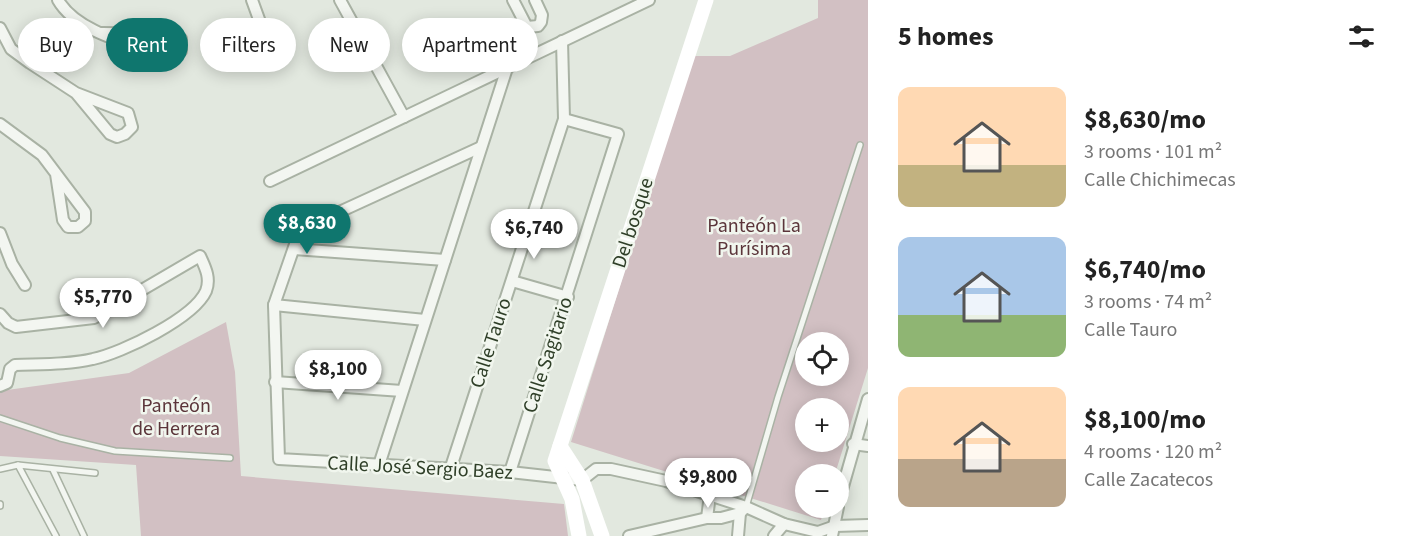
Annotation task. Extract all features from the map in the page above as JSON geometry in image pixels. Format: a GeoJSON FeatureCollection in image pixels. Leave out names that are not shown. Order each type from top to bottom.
{"type":"FeatureCollection","features":[{"type":"Feature","properties":{"kind":"main road","name":"Del bosque"},"geometry":{"type":"LineString","coordinates":[[579,536],[572,499],[555,461],[706,0]]}},
{"type":"Feature","properties":{"kind":"main road"},"geometry":{"type":"LineString","coordinates":[[560,446],[582,480],[602,536]]}},
{"type":"Feature","properties":{"kind":"street"},"geometry":{"type":"LineString","coordinates":[[58,0],[64,10],[102,33],[166,57],[173,57],[181,51],[181,39],[173,34],[102,33]]}},
{"type":"Feature","properties":{"kind":"street"},"geometry":{"type":"LineString","coordinates":[[252,0],[259,18]]}},
{"type":"Feature","properties":{"kind":"street"},"geometry":{"type":"LineString","coordinates":[[340,0],[404,117]]}},
{"type":"Feature","properties":{"kind":"street"},"geometry":{"type":"LineString","coordinates":[[513,0],[527,27],[538,26],[542,15],[535,0]]}},
{"type":"Feature","properties":{"kind":"street"},"geometry":{"type":"LineString","coordinates":[[538,53],[649,0]]}},
{"type":"Feature","properties":{"kind":"street"},"geometry":{"type":"LineString","coordinates":[[0,28],[11,50],[76,93],[128,113],[132,127],[125,134],[117,137],[110,134],[76,93]]}},
{"type":"Feature","properties":{"kind":"street","name":"Calle Tauro"},"geometry":{"type":"LineString","coordinates":[[450,470],[564,119],[562,41]]}},
{"type":"Feature","properties":{"kind":"street"},"geometry":{"type":"LineString","coordinates":[[270,181],[499,72]]}},
{"type":"Feature","properties":{"kind":"street"},"geometry":{"type":"LineString","coordinates":[[378,465],[506,72]]}},
{"type":"Feature","properties":{"kind":"street","name":"Calle Sagitario"},"geometry":{"type":"LineString","coordinates":[[510,472],[568,297],[618,134],[564,119]]}},
{"type":"Feature","properties":{"kind":"street"},"geometry":{"type":"LineString","coordinates":[[0,124],[42,155],[85,212],[85,221],[78,227],[65,224],[56,174]]}},
{"type":"Feature","properties":{"kind":"street"},"geometry":{"type":"LineString","coordinates":[[402,391],[275,382],[274,305],[300,230],[481,147]]}},
{"type":"Feature","properties":{"kind":"street"},"geometry":{"type":"LineString","coordinates":[[0,233],[24,285]]}},
{"type":"Feature","properties":{"kind":"street"},"geometry":{"type":"LineString","coordinates":[[294,249],[445,260]]}},
{"type":"Feature","properties":{"kind":"street"},"geometry":{"type":"LineString","coordinates":[[0,314],[8,323],[16,327],[86,321],[200,256],[207,270],[206,292],[186,313],[126,348],[95,359],[62,364],[15,365],[10,369],[7,383],[0,386]]}},
{"type":"Feature","properties":{"kind":"street"},"geometry":{"type":"LineString","coordinates":[[512,281],[568,297]]}},
{"type":"Feature","properties":{"kind":"street"},"geometry":{"type":"LineString","coordinates":[[274,305],[425,320]]}},
{"type":"Feature","properties":{"kind":"street","name":"Calle José Sergio Baez"},"geometry":{"type":"LineString","coordinates":[[275,382],[279,459],[510,472],[582,480]]}},
{"type":"Feature","properties":{"kind":"street"},"geometry":{"type":"LineString","coordinates":[[848,464],[868,399]]}},
{"type":"Feature","properties":{"kind":"street"},"geometry":{"type":"LineString","coordinates":[[853,444],[868,446]]}},
{"type":"Feature","properties":{"kind":"street"},"geometry":{"type":"LineString","coordinates":[[582,480],[596,469],[611,469],[666,481],[710,495],[743,510],[784,524],[818,532],[867,524]]}},
{"type":"Feature","properties":{"kind":"street"},"geometry":{"type":"LineString","coordinates":[[707,518],[710,495]]}},
{"type":"Feature","properties":{"kind":"street"},"geometry":{"type":"LineString","coordinates":[[629,536],[642,535],[743,510]]}},
{"type":"Feature","properties":{"kind":"street"},"geometry":{"type":"LineString","coordinates":[[738,536],[743,510]]}},
{"type":"Feature","properties":{"kind":"street"},"geometry":{"type":"LineString","coordinates":[[774,536],[784,524]]}},
{"type":"Feature","properties":{"kind":"lane"},"geometry":{"type":"LineString","coordinates":[[743,510],[860,145]]}},
{"type":"Feature","properties":{"kind":"lane"},"geometry":{"type":"LineString","coordinates":[[0,418],[60,438],[115,451],[230,458]]}},
{"type":"Feature","properties":{"kind":"lane"},"geometry":{"type":"LineString","coordinates":[[0,469],[18,465],[95,473]]}},
{"type":"Feature","properties":{"kind":"lane"},"geometry":{"type":"LineString","coordinates":[[18,465],[56,536]]}},
{"type":"Feature","properties":{"kind":"lane"},"geometry":{"type":"LineString","coordinates":[[53,470],[84,536]]}},
{"type":"Feature","properties":{"kind":"green space","name":"Panteón La Purísima"},"geometry":{"type":"Polygon","coordinates":[[[818,0],[868,0],[868,368],[849,429],[849,398],[795,398],[795,452],[842,452],[838,464],[795,464],[795,512],[571,442],[692,56],[730,56],[818,18],[818,0]]]}},
{"type":"Feature","properties":{"kind":"green space","name":"Panteón de Herrera"},"geometry":{"type":"Polygon","coordinates":[[[226,322],[235,372],[241,476],[564,504],[568,536],[141,536],[136,465],[0,456],[0,391],[129,373],[226,322]]]}}]}
